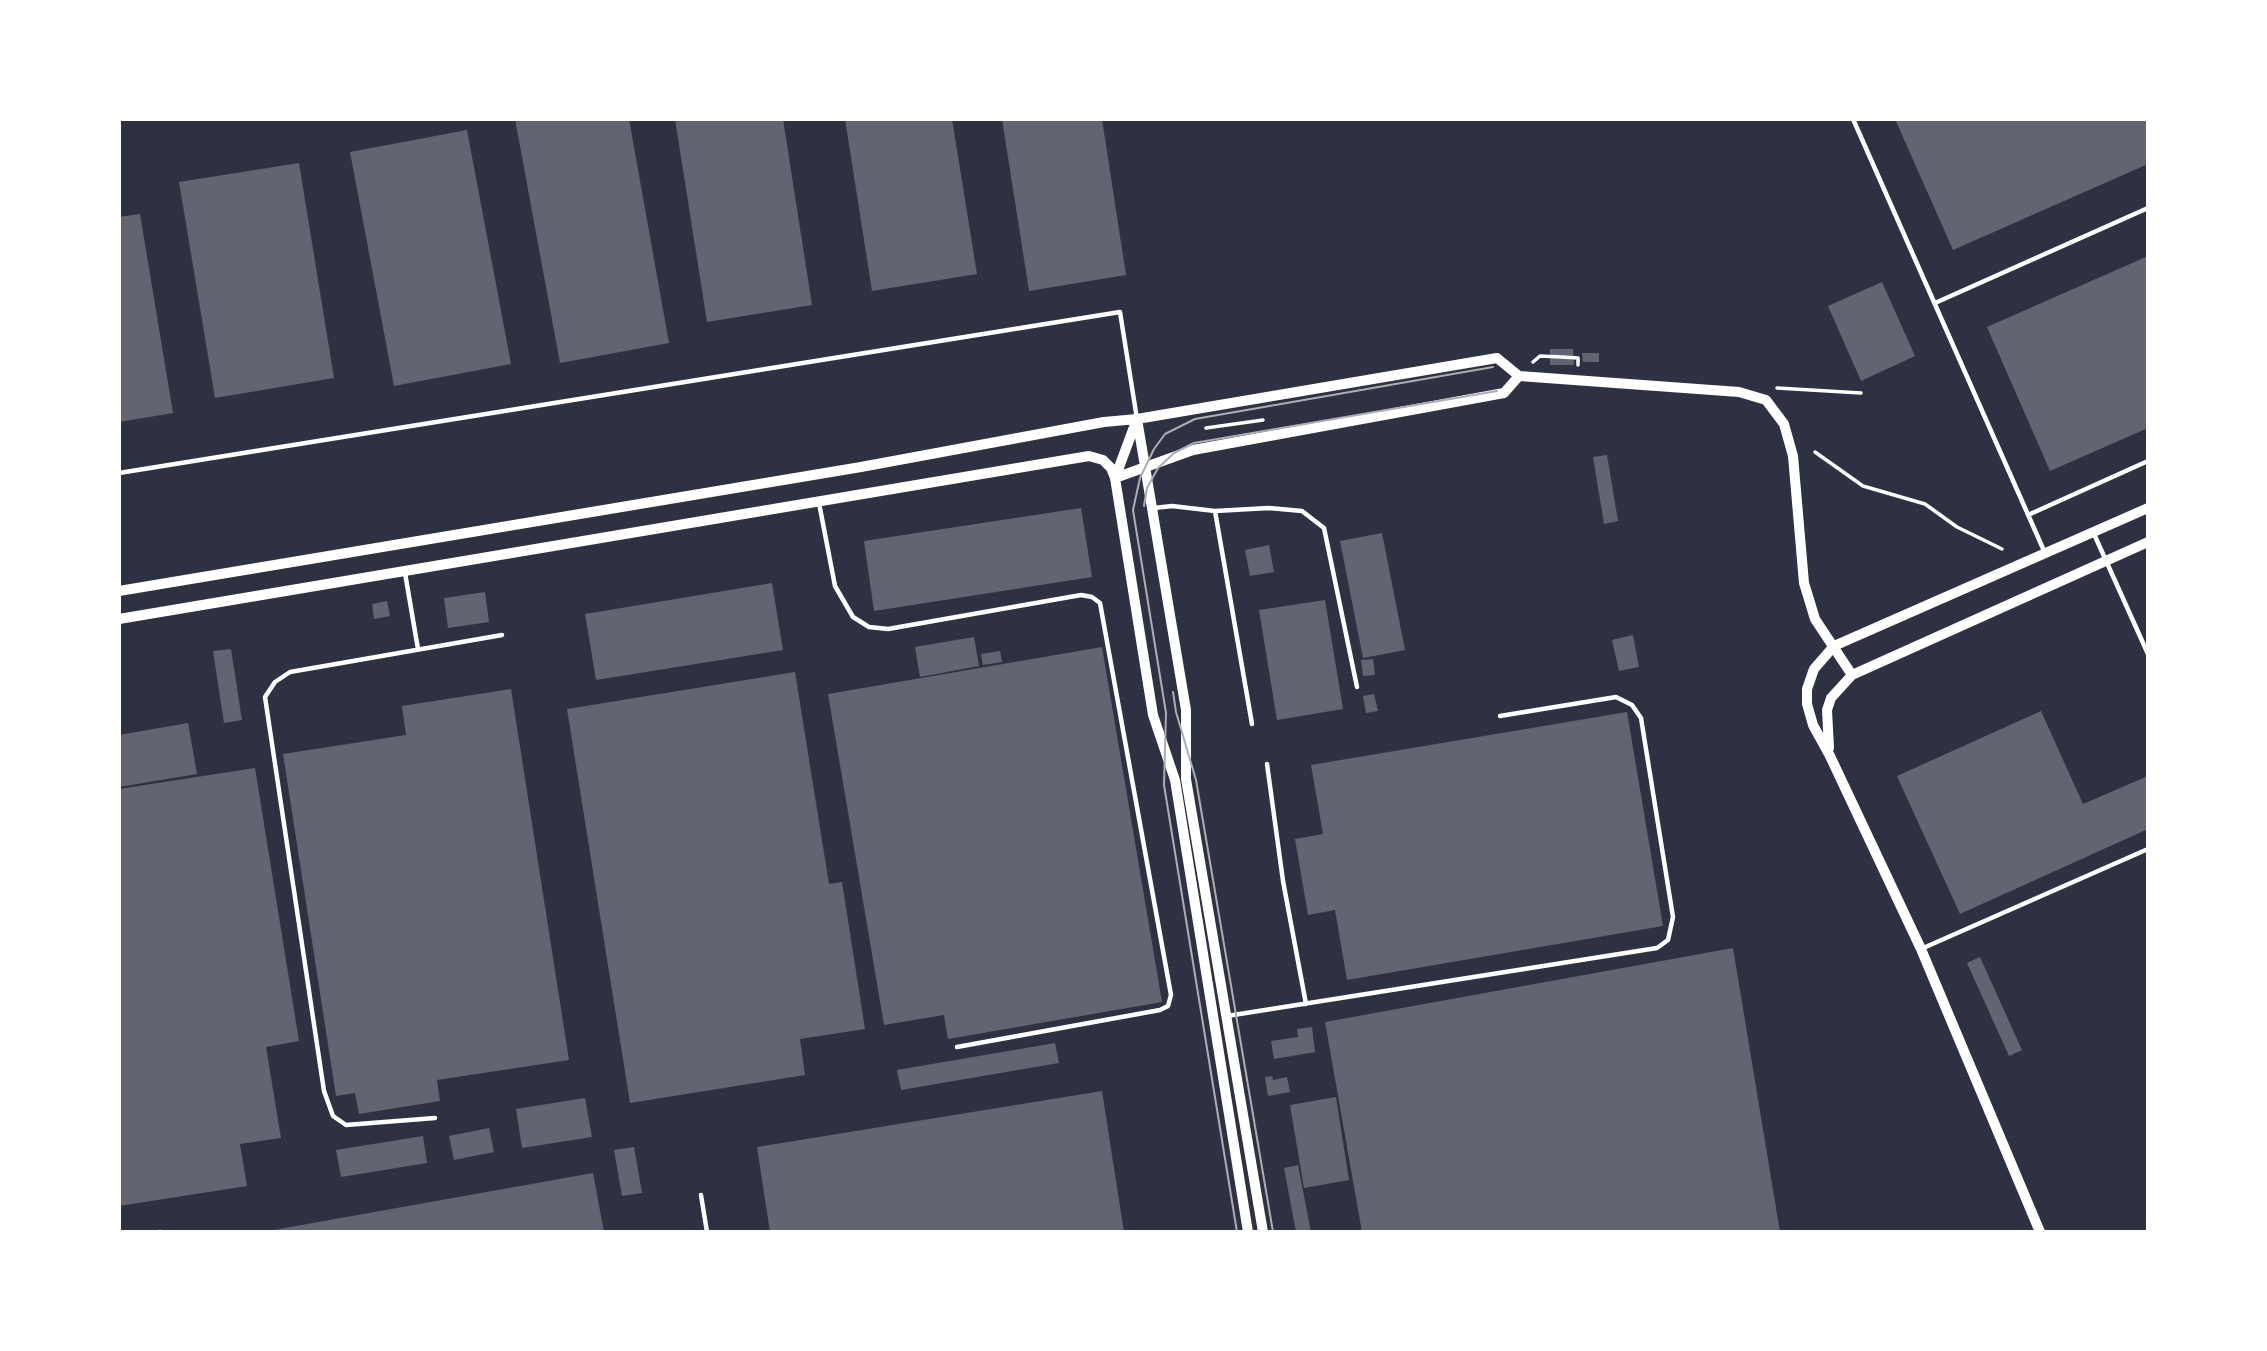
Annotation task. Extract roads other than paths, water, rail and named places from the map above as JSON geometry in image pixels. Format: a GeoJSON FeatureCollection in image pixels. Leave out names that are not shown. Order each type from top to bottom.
{"type":"FeatureCollection","features":[{"type":"Feature","properties":{"kind":"street"},"geometry":{"type":"LineString","coordinates":[[119,591],[861,467],[1104,422],[1137,419],[1497,358],[1520,376],[1739,392],[1766,400],[1784,424],[1793,456],[1804,583],[1815,619],[1852,675]]}},
{"type":"Feature","properties":{"kind":"street"},"geometry":{"type":"LineString","coordinates":[[1115,478],[1193,450],[1504,393],[1520,376]]}},
{"type":"Feature","properties":{"kind":"street"},"geometry":{"type":"LineString","coordinates":[[1137,419],[1186,710],[1186,779],[1263,1232]]}},
{"type":"Feature","properties":{"kind":"street"},"geometry":{"type":"LineString","coordinates":[[1115,478],[1137,419]]}},
{"type":"Feature","properties":{"kind":"street"},"geometry":{"type":"LineString","coordinates":[[119,619],[1089,457],[1103,460],[1111,468],[1115,478],[1153,715],[1175,780],[1248,1232]]}},
{"type":"Feature","properties":{"kind":"street"},"geometry":{"type":"LineString","coordinates":[[2040,1232],[1921,949],[1813,725],[1807,704],[1807,688],[1814,668],[1834,646],[2148,508]]}},
{"type":"Feature","properties":{"kind":"street"},"geometry":{"type":"LineString","coordinates":[[1830,756],[1826,710],[1831,698],[1852,675],[2148,542]]}},
{"type":"Feature","properties":{"kind":"lane"},"geometry":{"type":"LineString","coordinates":[[1853,119],[2046,554]]}},
{"type":"Feature","properties":{"kind":"lane"},"geometry":{"type":"LineString","coordinates":[[1935,303],[2148,208]]}},
{"type":"Feature","properties":{"kind":"lane"},"geometry":{"type":"LineString","coordinates":[[119,473],[1120,312],[1137,419]]}},
{"type":"Feature","properties":{"kind":"lane"},"geometry":{"type":"LineString","coordinates":[[2028,515],[2148,461]]}},
{"type":"Feature","properties":{"kind":"lane"},"geometry":{"type":"LineString","coordinates":[[819,501],[835,586],[853,617],[869,627],[888,629],[1081,595],[1092,597],[1100,603],[1171,995],[1168,1006],[1160,1010],[957,1048]]}},
{"type":"Feature","properties":{"kind":"lane"},"geometry":{"type":"LineString","coordinates":[[1152,509],[1172,506],[1215,511],[1302,511],[1324,528],[1357,687]]}},
{"type":"Feature","properties":{"kind":"lane"},"geometry":{"type":"LineString","coordinates":[[1215,511],[1252,724]]}},
{"type":"Feature","properties":{"kind":"lane"},"geometry":{"type":"LineString","coordinates":[[2093,533],[2148,654]]}},
{"type":"Feature","properties":{"kind":"lane"},"geometry":{"type":"LineString","coordinates":[[404,571],[418,649]]}},
{"type":"Feature","properties":{"kind":"lane"},"geometry":{"type":"LineString","coordinates":[[435,1118],[346,1125],[332,1116],[324,1091],[265,697],[275,682],[290,672],[502,635]]}},
{"type":"Feature","properties":{"kind":"lane"},"geometry":{"type":"LineString","coordinates":[[1226,1017],[1657,948],[1668,940],[1673,917],[1641,719],[1632,705],[1616,697],[1500,716]]}},
{"type":"Feature","properties":{"kind":"lane"},"geometry":{"type":"LineString","coordinates":[[1267,764],[1283,881],[1306,1004]]}},
{"type":"Feature","properties":{"kind":"lane"},"geometry":{"type":"LineString","coordinates":[[1921,949],[2148,849]]}},
{"type":"Feature","properties":{"kind":"lane"},"geometry":{"type":"LineString","coordinates":[[701,1195],[707,1232]]}},
{"type":"Feature","properties":{"kind":"tram line"},"geometry":{"type":"LineString","coordinates":[[1237,1232],[1164,785],[1166,713],[1133,510],[1140,478],[1154,449],[1165,434],[1195,419],[1493,367]]}},
{"type":"Feature","properties":{"kind":"tram line"},"geometry":{"type":"LineString","coordinates":[[1144,506],[1147,488],[1158,468],[1174,453],[1194,443],[1497,391]]}},
{"type":"Feature","properties":{"kind":"tram line"},"geometry":{"type":"LineString","coordinates":[[1173,692],[1176,712],[1196,780],[1273,1232]]}}]}
